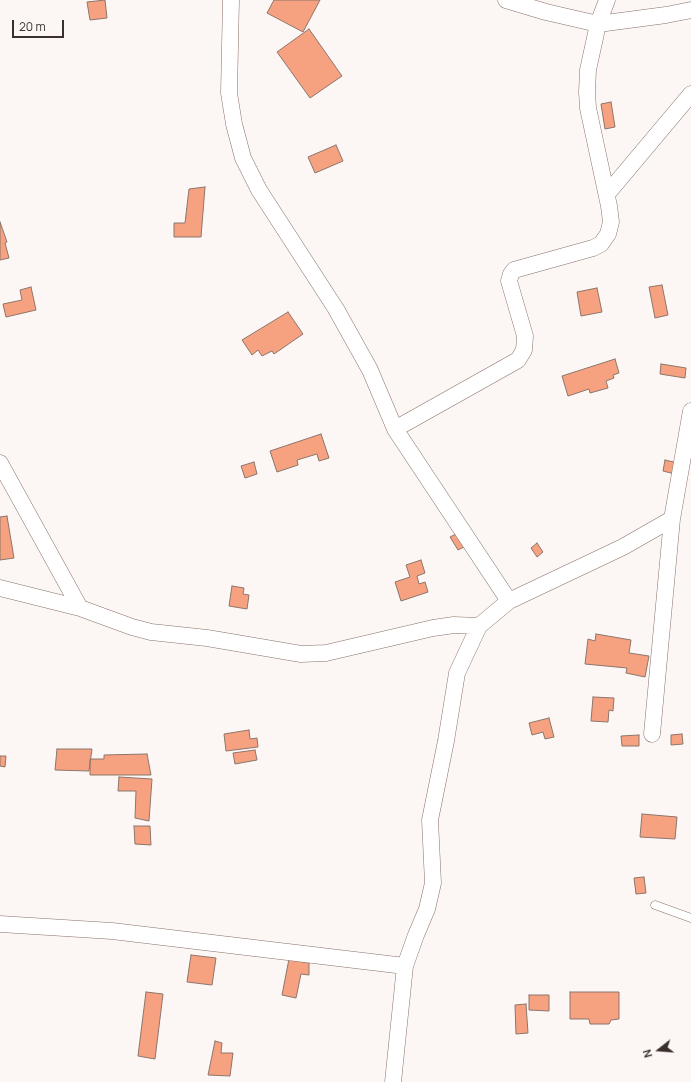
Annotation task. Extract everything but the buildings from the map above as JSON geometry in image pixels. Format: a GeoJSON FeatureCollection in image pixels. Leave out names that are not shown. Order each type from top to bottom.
{"type":"FeatureCollection","features":[{"type":"Feature","properties":{"kind":"street"},"geometry":{"type":"LineString","coordinates":[[231,0],[229,93],[234,124],[243,158],[259,190],[336,309],[370,370],[395,429],[509,601]]}},
{"type":"Feature","properties":{"kind":"street"},"geometry":{"type":"LineString","coordinates":[[506,0],[546,12],[598,24],[666,15],[691,10]]}},
{"type":"Feature","properties":{"kind":"street"},"geometry":{"type":"LineString","coordinates":[[395,429],[518,360],[524,350],[525,336],[509,281],[514,270],[593,248],[601,244],[608,234],[611,222],[607,194],[588,108],[587,92],[588,70],[598,24],[607,0]]}},
{"type":"Feature","properties":{"kind":"street"},"geometry":{"type":"LineString","coordinates":[[607,194],[691,94]]}},
{"type":"Feature","properties":{"kind":"street"},"geometry":{"type":"LineString","coordinates":[[652,734],[672,519],[691,411]]}},
{"type":"Feature","properties":{"kind":"street"},"geometry":{"type":"LineString","coordinates":[[0,463],[80,608]]}},
{"type":"Feature","properties":{"kind":"street"},"geometry":{"type":"LineString","coordinates":[[393,1082],[405,966],[427,909],[433,883],[430,820],[446,742],[457,673],[479,626],[509,601],[623,548],[672,519]]}},
{"type":"Feature","properties":{"kind":"street"},"geometry":{"type":"LineString","coordinates":[[0,588],[80,608],[132,627],[151,632],[207,638],[301,654],[326,653],[433,628],[454,625],[479,626]]}},
{"type":"Feature","properties":{"kind":"street"},"geometry":{"type":"LineString","coordinates":[[0,924],[112,931],[405,966]]}},
{"type":"Feature","properties":{"kind":"lane"},"geometry":{"type":"LineString","coordinates":[[655,905],[691,918]]}}]}
